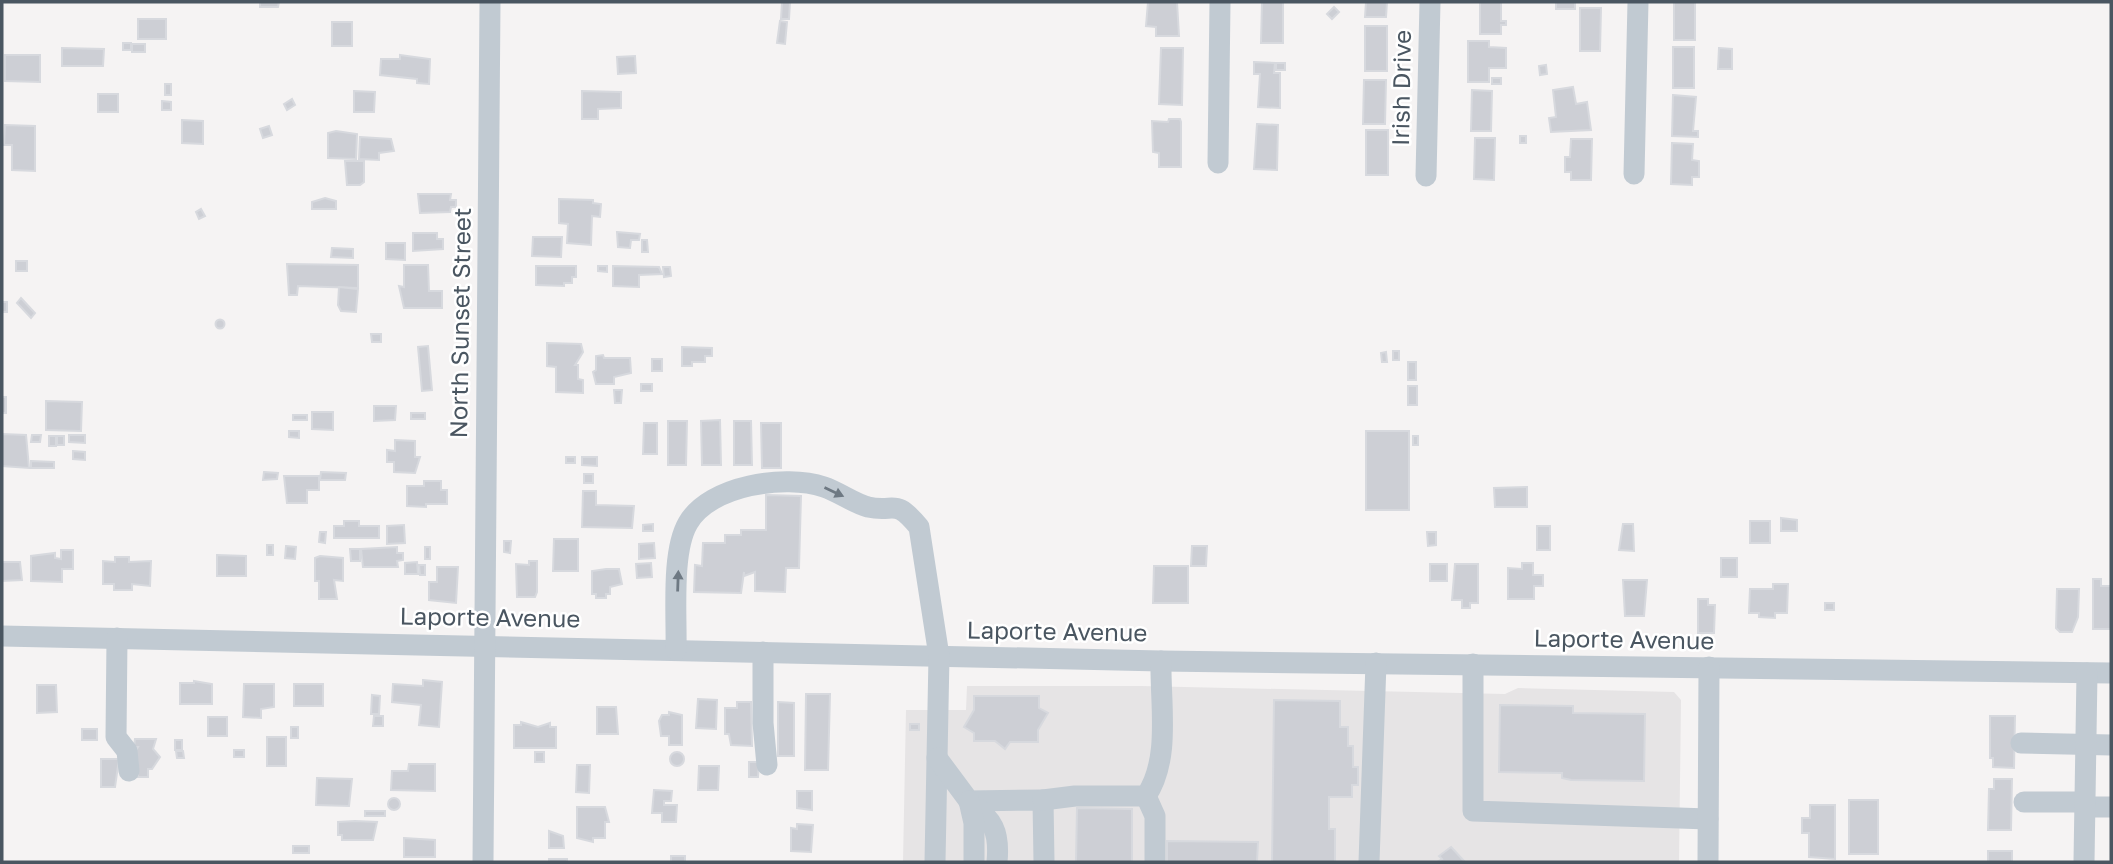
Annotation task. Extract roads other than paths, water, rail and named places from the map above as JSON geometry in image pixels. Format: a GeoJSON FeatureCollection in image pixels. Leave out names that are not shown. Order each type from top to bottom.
{"type":"FeatureCollection","features":[{"type":"Feature","properties":{"kind":"street","name":"North Sunset Street"},"geometry":{"type":"LineString","coordinates":[[483,862],[490,2]]}},
{"type":"Feature","properties":{"kind":"street"},"geometry":{"type":"LineString","coordinates":[[1218,163],[1220,2]]}},
{"type":"Feature","properties":{"kind":"street","name":"Irish Drive"},"geometry":{"type":"LineString","coordinates":[[1426,176],[1430,2]]}},
{"type":"Feature","properties":{"kind":"street"},"geometry":{"type":"LineString","coordinates":[[1634,174],[1638,2]]}},
{"type":"Feature","properties":{"kind":"street"},"geometry":{"type":"LineString","coordinates":[[676,650],[679,548],[687,523],[701,507],[716,496],[767,483],[785,483],[823,487],[870,508],[895,506],[908,514],[919,527],[939,656],[935,862]]}},
{"type":"Feature","properties":{"kind":"street","name":"Laporte Avenue"},"geometry":{"type":"LineString","coordinates":[[2,636],[484,644],[1161,661],[2111,673]]}},
{"type":"Feature","properties":{"kind":"street"},"geometry":{"type":"LineString","coordinates":[[117,638],[116,737],[127,751],[129,771]]}},
{"type":"Feature","properties":{"kind":"street"},"geometry":{"type":"LineString","coordinates":[[763,653],[763,723],[767,765]]}},
{"type":"Feature","properties":{"kind":"street"},"geometry":{"type":"LineString","coordinates":[[1146,796],[1157,779],[1160,760],[1161,661]]}},
{"type":"Feature","properties":{"kind":"street"},"geometry":{"type":"LineString","coordinates":[[1369,862],[1376,663]]}},
{"type":"Feature","properties":{"kind":"street"},"geometry":{"type":"LineString","coordinates":[[1473,664],[1473,811],[1708,819]]}},
{"type":"Feature","properties":{"kind":"street"},"geometry":{"type":"LineString","coordinates":[[1707,862],[1709,667]]}},
{"type":"Feature","properties":{"kind":"street"},"geometry":{"type":"LineString","coordinates":[[2084,862],[2087,673]]}},
{"type":"Feature","properties":{"kind":"street"},"geometry":{"type":"LineString","coordinates":[[2021,743],[2111,744]]}},
{"type":"Feature","properties":{"kind":"street"},"geometry":{"type":"LineString","coordinates":[[937,758],[969,801],[990,817],[999,844],[997,862]]}},
{"type":"Feature","properties":{"kind":"street"},"geometry":{"type":"LineString","coordinates":[[969,801],[1146,796]]}},
{"type":"Feature","properties":{"kind":"street"},"geometry":{"type":"LineString","coordinates":[[1146,796],[1155,816],[1155,862]]}},
{"type":"Feature","properties":{"kind":"street"},"geometry":{"type":"LineString","coordinates":[[1043,800],[1044,862]]}},
{"type":"Feature","properties":{"kind":"street"},"geometry":{"type":"LineString","coordinates":[[969,801],[974,822],[974,862]]}},
{"type":"Feature","properties":{"kind":"street"},"geometry":{"type":"LineString","coordinates":[[2024,802],[2111,807]]}}]}
